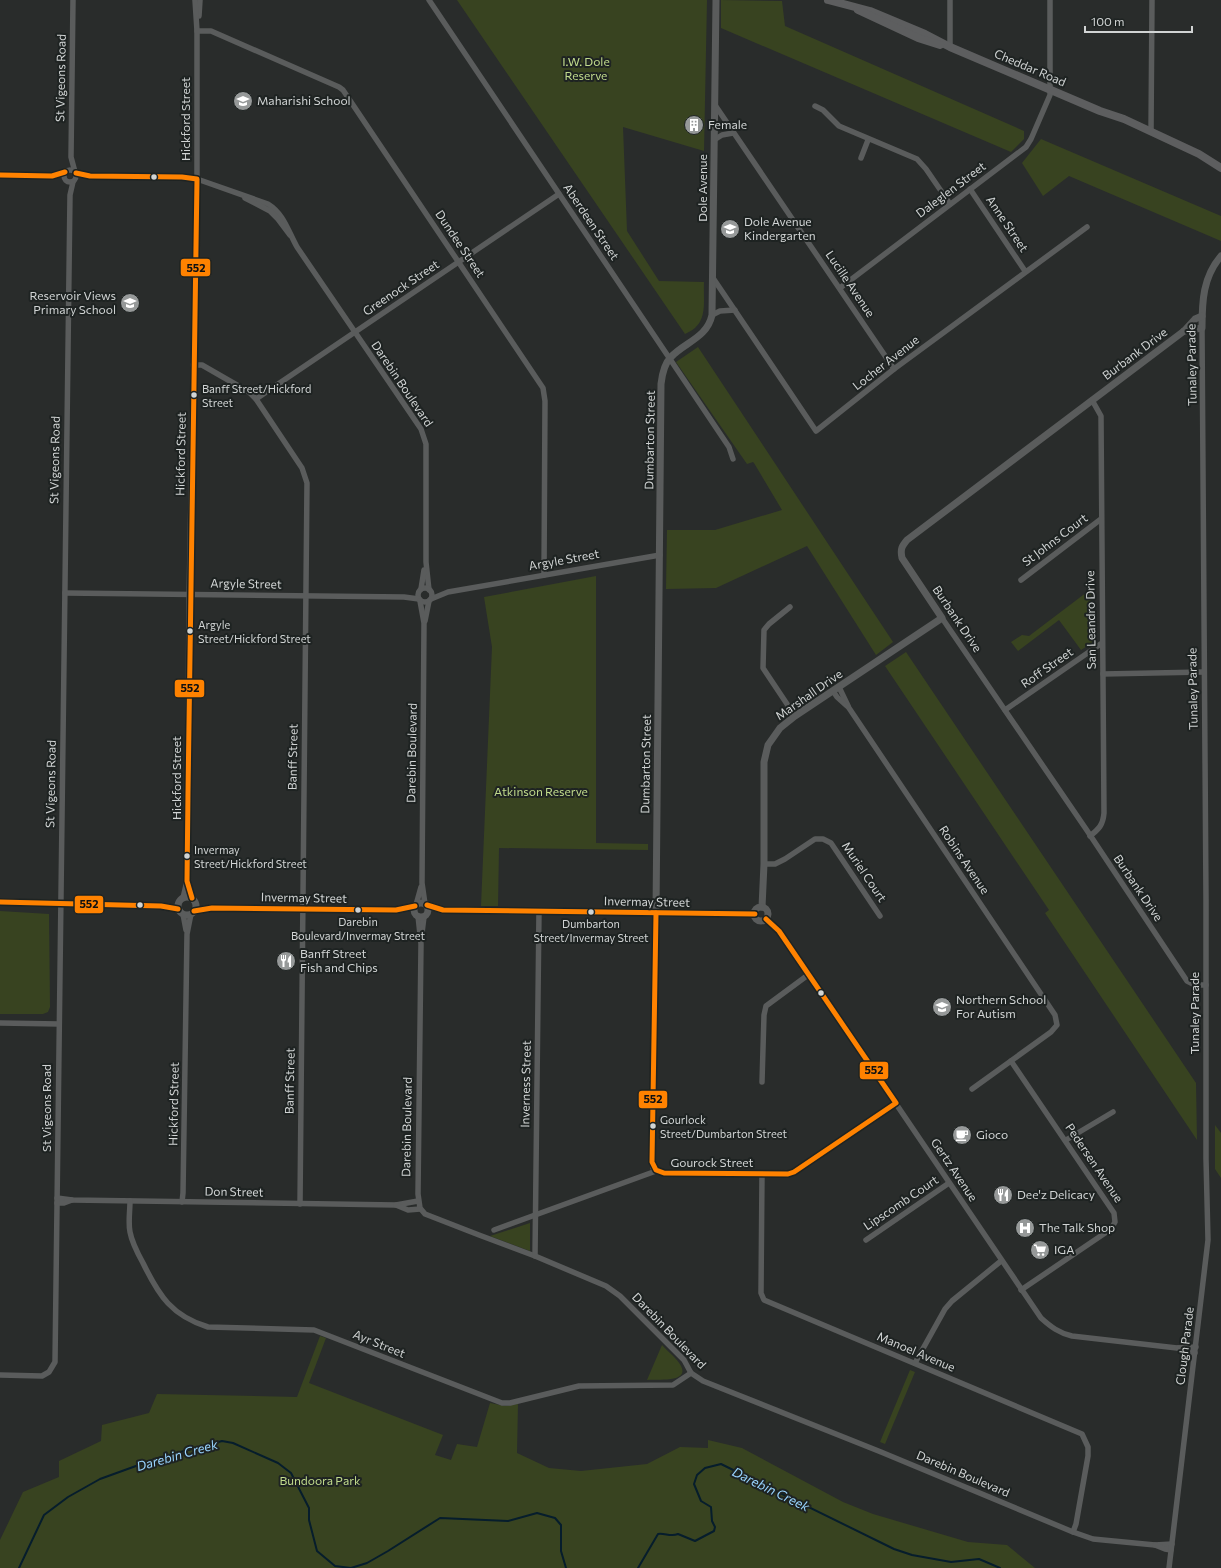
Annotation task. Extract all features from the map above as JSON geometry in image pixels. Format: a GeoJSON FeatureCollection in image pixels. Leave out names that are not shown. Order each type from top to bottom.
{"type":"FeatureCollection","features":[{"type":"Feature","properties":{"kind":"main road","name":"Cheddar Road"},"geometry":{"type":"LineString","coordinates":[[828,0],[870,11],[1100,111],[1122,124],[1134,129],[1151,132],[1199,154],[1221,161]]}},
{"type":"Feature","properties":{"kind":"main road","name":"Cheddar Road"},"geometry":{"type":"LineString","coordinates":[[1199,154],[1221,168]]}},
{"type":"Feature","properties":{"kind":"street","name":"St Vigeons Road"},"geometry":{"type":"LineString","coordinates":[[66,171],[70,156],[73,0]]}},
{"type":"Feature","properties":{"kind":"street","name":"Hickford Street"},"geometry":{"type":"LineString","coordinates":[[181,899],[187,881],[193,365],[197,179],[197,29],[195,0]]}},
{"type":"Feature","properties":{"kind":"street","name":"Hickford Street"},"geometry":{"type":"LineString","coordinates":[[197,29],[200,0]]}},
{"type":"Feature","properties":{"kind":"street","name":"Aberdeen Street"},"geometry":{"type":"LineString","coordinates":[[429,0],[670,358],[729,448],[733,458]]}},
{"type":"Feature","properties":{"kind":"street","name":"Dole Avenue"},"geometry":{"type":"LineString","coordinates":[[670,358],[700,336],[708,327],[712,316],[716,0]]}},
{"type":"Feature","properties":{"kind":"street"},"geometry":{"type":"LineString","coordinates":[[950,0],[950,47]]}},
{"type":"Feature","properties":{"kind":"street","name":"Daleglen Street"},"geometry":{"type":"LineString","coordinates":[[840,288],[1026,147],[1050,95],[1050,0]]}},
{"type":"Feature","properties":{"kind":"street"},"geometry":{"type":"LineString","coordinates":[[1151,132],[1152,0]]}},
{"type":"Feature","properties":{"kind":"street","name":"Dundee Street"},"geometry":{"type":"LineString","coordinates":[[197,29],[211,31],[343,90],[543,388],[545,401],[544,575]]}},
{"type":"Feature","properties":{"kind":"street","name":"Lucille Avenue"},"geometry":{"type":"LineString","coordinates":[[715,105],[894,370]]}},
{"type":"Feature","properties":{"kind":"street"},"geometry":{"type":"LineString","coordinates":[[814,106],[823,110],[839,126],[868,140],[917,160],[926,169],[950,204]]}},
{"type":"Feature","properties":{"kind":"street"},"geometry":{"type":"LineString","coordinates":[[714,140],[722,135],[734,133]]}},
{"type":"Feature","properties":{"kind":"street"},"geometry":{"type":"LineString","coordinates":[[861,158],[868,140]]}},
{"type":"Feature","properties":{"kind":"street","name":"St Vigeons Road"},"geometry":{"type":"LineString","coordinates":[[70,156],[75,172]]}},
{"type":"Feature","properties":{"kind":"street"},"geometry":{"type":"LineString","coordinates":[[52,176],[72,170],[90,176]]}},
{"type":"Feature","properties":{"kind":"street"},"geometry":{"type":"LineString","coordinates":[[66,171],[64,176],[66,180]]}},
{"type":"Feature","properties":{"kind":"street"},"geometry":{"type":"LineString","coordinates":[[74,181],[77,176],[75,172]]}},
{"type":"Feature","properties":{"kind":"street"},"geometry":{"type":"LineString","coordinates":[[0,175],[52,176],[74,181],[90,176]]}},
{"type":"Feature","properties":{"kind":"street","name":"Darebin Boulevard"},"geometry":{"type":"LineString","coordinates":[[90,176],[182,177],[197,179],[240,195],[270,211],[278,219],[422,429],[425,436],[426,562],[429,590]]}},
{"type":"Feature","properties":{"kind":"street","name":"St Vigeons Road"},"geometry":{"type":"LineString","coordinates":[[66,180],[70,195]]}},
{"type":"Feature","properties":{"kind":"street","name":"St Vigeons Road"},"geometry":{"type":"LineString","coordinates":[[0,1375],[42,1376],[49,1372],[55,1362],[70,195],[74,181]]}},
{"type":"Feature","properties":{"kind":"street","name":"Anne Street"},"geometry":{"type":"LineString","coordinates":[[970,189],[1025,271]]}},
{"type":"Feature","properties":{"kind":"street","name":"Greenock Street"},"geometry":{"type":"LineString","coordinates":[[256,399],[559,194]]}},
{"type":"Feature","properties":{"kind":"street","name":"Locher Avenue"},"geometry":{"type":"LineString","coordinates":[[713,278],[816,431],[1025,271],[1087,227]]}},
{"type":"Feature","properties":{"kind":"street","name":"Tunaley Parade"},"geometry":{"type":"LineString","coordinates":[[1206,1126],[1202,300],[1205,284],[1212,269],[1221,256]]}},
{"type":"Feature","properties":{"kind":"street"},"geometry":{"type":"LineString","coordinates":[[712,316],[720,311],[735,310]]}},
{"type":"Feature","properties":{"kind":"street","name":"Burbank Drive"},"geometry":{"type":"LineString","coordinates":[[1202,316],[1195,319],[1184,331],[907,540],[902,545],[900,551],[902,558],[1186,981],[1194,985],[1206,985]]}},
{"type":"Feature","properties":{"kind":"street","name":"Burbank Drive"},"geometry":{"type":"LineString","coordinates":[[1184,331],[1202,328]]}},
{"type":"Feature","properties":{"kind":"street","name":"Dumbarton Street"},"geometry":{"type":"LineString","coordinates":[[656,1171],[652,1162],[661,384],[665,368],[670,358]]}},
{"type":"Feature","properties":{"kind":"street","name":"Banff Street"},"geometry":{"type":"LineString","coordinates":[[193,365],[202,365],[248,392],[256,399],[302,468],[307,483],[300,1204]]}},
{"type":"Feature","properties":{"kind":"street","name":"San Leandro Drive"},"geometry":{"type":"LineString","coordinates":[[1090,836],[1099,829],[1104,822],[1101,416],[1092,400]]}},
{"type":"Feature","properties":{"kind":"street","name":"St Johns Court"},"geometry":{"type":"LineString","coordinates":[[1021,580],[1102,519]]}},
{"type":"Feature","properties":{"kind":"street","name":"Argyle Street"},"geometry":{"type":"LineString","coordinates":[[430,600],[448,592],[660,555]]}},
{"type":"Feature","properties":{"kind":"street","name":"Darebin Boulevard"},"geometry":{"type":"LineString","coordinates":[[420,591],[426,562]]}},
{"type":"Feature","properties":{"kind":"street"},"geometry":{"type":"LineString","coordinates":[[429,590],[432,594],[430,600],[424,602],[420,600],[418,596],[420,591],[429,590]]}},
{"type":"Feature","properties":{"kind":"street","name":"Argyle Street"},"geometry":{"type":"LineString","coordinates":[[429,590],[448,592]]}},
{"type":"Feature","properties":{"kind":"street","name":"Argyle Street"},"geometry":{"type":"LineString","coordinates":[[404,597],[420,591]]}},
{"type":"Feature","properties":{"kind":"street","name":"Argyle Street"},"geometry":{"type":"LineString","coordinates":[[65,593],[404,597],[420,600]]}},
{"type":"Feature","properties":{"kind":"street","name":"Darebin Boulevard"},"geometry":{"type":"LineString","coordinates":[[420,600],[424,624],[422,883],[419,912],[421,944],[418,1202],[420,1209],[429,1216],[535,1256],[613,1291],[681,1358],[692,1373],[703,1381],[866,1446],[1073,1532],[1093,1539],[1172,1547]]}},
{"type":"Feature","properties":{"kind":"street","name":"Darebin Boulevard"},"geometry":{"type":"LineString","coordinates":[[424,624],[430,600]]}},
{"type":"Feature","properties":{"kind":"street"},"geometry":{"type":"LineString","coordinates":[[790,607],[764,630],[763,668],[795,716]]}},
{"type":"Feature","properties":{"kind":"street","name":"Marshall Drive"},"geometry":{"type":"LineString","coordinates":[[762,907],[764,864],[764,762],[768,745],[780,728],[795,716],[942,618]]}},
{"type":"Feature","properties":{"kind":"street","name":"Roff Street"},"geometry":{"type":"LineString","coordinates":[[1005,710],[1102,643]]}},
{"type":"Feature","properties":{"kind":"street"},"geometry":{"type":"LineString","coordinates":[[1103,674],[1204,672]]}},
{"type":"Feature","properties":{"kind":"street","name":"Robins Avenue"},"geometry":{"type":"LineString","coordinates":[[836,689],[1055,1015],[1057,1026],[1011,1061]]}},
{"type":"Feature","properties":{"kind":"street","name":"Muriel Court"},"geometry":{"type":"LineString","coordinates":[[764,864],[775,864],[815,839],[823,839],[831,843],[880,916]]}},
{"type":"Feature","properties":{"kind":"street","name":"Hickford Street"},"geometry":{"type":"LineString","coordinates":[[187,881],[194,900]]}},
{"type":"Feature","properties":{"kind":"street","name":"Darebin Boulevard"},"geometry":{"type":"LineString","coordinates":[[422,883],[426,905]]}},
{"type":"Feature","properties":{"kind":"street"},"geometry":{"type":"LineString","coordinates":[[161,906],[181,899]]}},
{"type":"Feature","properties":{"kind":"street"},"geometry":{"type":"LineString","coordinates":[[180,912],[178,904],[181,899]]}},
{"type":"Feature","properties":{"kind":"street","name":"Invermay Street"},"geometry":{"type":"LineString","coordinates":[[181,899],[194,900],[212,908]]}},
{"type":"Feature","properties":{"kind":"street"},"geometry":{"type":"LineString","coordinates":[[193,913],[194,900]]}},
{"type":"Feature","properties":{"kind":"street"},"geometry":{"type":"LineString","coordinates":[[0,902],[161,906],[180,912]]}},
{"type":"Feature","properties":{"kind":"street","name":"Invermay Street"},"geometry":{"type":"LineString","coordinates":[[419,912],[420,903],[443,910]]}},
{"type":"Feature","properties":{"kind":"street"},"geometry":{"type":"LineString","coordinates":[[419,912],[428,909],[426,905]]}},
{"type":"Feature","properties":{"kind":"street"},"geometry":{"type":"LineString","coordinates":[[762,907],[768,911],[766,919],[759,920],[755,914],[756,910],[762,907]]}},
{"type":"Feature","properties":{"kind":"street","name":"Invermay Street"},"geometry":{"type":"LineString","coordinates":[[180,912],[193,913],[212,908],[396,910],[419,912],[443,910],[755,914]]}},
{"type":"Feature","properties":{"kind":"street","name":"Hickford Street"},"geometry":{"type":"LineString","coordinates":[[180,912],[187,934]]}},
{"type":"Feature","properties":{"kind":"street","name":"Inverness Street"},"geometry":{"type":"LineString","coordinates":[[535,1256],[539,912]]}},
{"type":"Feature","properties":{"kind":"street","name":"Hickford Street"},"geometry":{"type":"LineString","coordinates":[[182,1202],[187,934],[193,913]]}},
{"type":"Feature","properties":{"kind":"street","name":"Gertz Avenue"},"geometry":{"type":"LineString","coordinates":[[766,919],[779,931],[1041,1318],[1061,1334],[1195,1350]]}},
{"type":"Feature","properties":{"kind":"street"},"geometry":{"type":"LineString","coordinates":[[762,1082],[764,1015],[766,1006],[808,975]]}},
{"type":"Feature","properties":{"kind":"street"},"geometry":{"type":"LineString","coordinates":[[0,1023],[59,1024]]}},
{"type":"Feature","properties":{"kind":"street"},"geometry":{"type":"LineString","coordinates":[[972,1089],[1011,1061]]}},
{"type":"Feature","properties":{"kind":"street","name":"Pedersen Avenue"},"geometry":{"type":"LineString","coordinates":[[1011,1061],[1066,1140],[1114,1213],[1115,1222],[1111,1229],[1021,1290]]}},
{"type":"Feature","properties":{"kind":"street","name":"Gourock Street"},"geometry":{"type":"LineString","coordinates":[[494,1230],[656,1171],[664,1173],[762,1174],[794,1172],[896,1103]]}},
{"type":"Feature","properties":{"kind":"street"},"geometry":{"type":"LineString","coordinates":[[1066,1140],[1113,1112]]}},
{"type":"Feature","properties":{"kind":"street","name":"Clough Parade"},"geometry":{"type":"LineString","coordinates":[[1169,1568],[1208,1240],[1206,1126]]}},
{"type":"Feature","properties":{"kind":"street","name":"Manoel Avenue"},"geometry":{"type":"LineString","coordinates":[[762,1174],[761,1293],[764,1300],[1082,1434],[1088,1447],[1088,1456],[1076,1524],[1073,1532]]}},
{"type":"Feature","properties":{"kind":"street","name":"Lipscomb Court"},"geometry":{"type":"LineString","coordinates":[[866,1240],[949,1183]]}},
{"type":"Feature","properties":{"kind":"street","name":"Don Street"},"geometry":{"type":"LineString","coordinates":[[57,1200],[64,1203],[72,1200],[396,1205],[418,1202]]}},
{"type":"Feature","properties":{"kind":"street","name":"Ayr Street"},"geometry":{"type":"LineString","coordinates":[[130,1201],[130,1232],[137,1252],[159,1295],[178,1314],[196,1324],[208,1327],[314,1330],[502,1404],[579,1386],[673,1385],[692,1373]]}},
{"type":"Feature","properties":{"kind":"street","name":"Don Street"},"geometry":{"type":"LineString","coordinates":[[396,1205],[407,1210],[420,1209]]}},
{"type":"Feature","properties":{"kind":"street"},"geometry":{"type":"LineString","coordinates":[[915,1363],[945,1309],[958,1296],[1001,1261]]}},
{"type":"Feature","properties":{"kind":"green space","name":"I.W. Dole Reserve"},"geometry":{"type":"Polygon","coordinates":[[[457,0],[707,0],[704,151],[623,127],[627,231],[659,281],[704,282],[703,312],[698,325],[693,330],[685,334],[457,0]]]}},
{"type":"Feature","properties":{"kind":"green space"},"geometry":{"type":"Polygon","coordinates":[[[721,0],[782,1],[785,26],[1024,131],[1024,139],[1011,152],[721,28],[721,0]]]}},
{"type":"Feature","properties":{"kind":"green space"},"geometry":{"type":"Polygon","coordinates":[[[1041,139],[1221,216],[1221,241],[1069,176],[1043,196],[1022,163],[1041,139]]]}},
{"type":"Feature","properties":{"kind":"green space"},"geometry":{"type":"Polygon","coordinates":[[[698,347],[893,642],[876,655],[807,546],[716,588],[666,589],[667,530],[715,530],[782,510],[754,463],[747,464],[676,362],[698,347]]]}},
{"type":"Feature","properties":{"kind":"green space","name":"Atkinson Reserve"},"geometry":{"type":"Polygon","coordinates":[[[596,576],[596,843],[648,844],[648,850],[499,848],[498,906],[481,906],[492,647],[484,597],[596,576]]]}},
{"type":"Feature","properties":{"kind":"green space"},"geometry":{"type":"Polygon","coordinates":[[[1091,589],[1092,643],[1081,650],[1059,620],[1018,651],[1011,642],[1022,635],[1029,636],[1091,589]]]}},
{"type":"Feature","properties":{"kind":"green space"},"geometry":{"type":"Polygon","coordinates":[[[906,652],[1196,1083],[1197,1140],[1045,913],[1049,910],[885,666],[906,652]]]}},
{"type":"Feature","properties":{"kind":"green space"},"geometry":{"type":"Polygon","coordinates":[[[0,911],[49,914],[50,1007],[48,1012],[43,1014],[0,1014],[0,911]]]}},
{"type":"Feature","properties":{"kind":"green space"},"geometry":{"type":"Polygon","coordinates":[[[1215,1125],[1221,1133],[1221,1178],[1215,1169],[1215,1125]]]}},
{"type":"Feature","properties":{"kind":"green space"},"geometry":{"type":"Polygon","coordinates":[[[530,1223],[530,1251],[490,1236],[530,1223]]]}},
{"type":"Feature","properties":{"kind":"green space","name":"Bundoora Park"},"geometry":{"type":"Polygon","coordinates":[[[320,1336],[326,1338],[309,1383],[443,1435],[435,1455],[451,1460],[457,1444],[477,1447],[490,1403],[505,1406],[518,1404],[517,1453],[549,1468],[581,1471],[647,1464],[680,1447],[708,1448],[708,1440],[742,1448],[843,1502],[873,1514],[968,1542],[1007,1545],[1035,1568],[0,1568],[0,1540],[23,1492],[59,1477],[59,1461],[101,1441],[102,1425],[149,1413],[157,1394],[297,1397],[320,1336]]]}},
{"type":"Feature","properties":{"kind":"green space"},"geometry":{"type":"Polygon","coordinates":[[[662,1345],[681,1366],[681,1375],[677,1378],[671,1379],[647,1380],[662,1345]]]}},
{"type":"Feature","properties":{"kind":"green space"},"geometry":{"type":"Polygon","coordinates":[[[910,1370],[915,1372],[885,1444],[880,1442],[910,1370]]]}},
{"type":"Feature","properties":{"kind":"waterway","name":"Darebin Creek"},"geometry":{"type":"LineString","coordinates":[[19,1568],[44,1515],[68,1497],[100,1479],[158,1458],[222,1441],[233,1443],[278,1463],[291,1473],[309,1508],[309,1520],[317,1551],[335,1566],[351,1568],[367,1563],[440,1518],[508,1521],[537,1513],[555,1518],[561,1525],[561,1551],[566,1568]]}},
{"type":"Feature","properties":{"kind":"waterway","name":"Darebin Creek"},"geometry":{"type":"LineString","coordinates":[[638,1568],[658,1534],[678,1534],[695,1541],[714,1531],[715,1527],[712,1521],[711,1507],[701,1501],[694,1484],[697,1475],[705,1468],[721,1464],[894,1549],[912,1555],[951,1562],[979,1559],[1000,1568]]}},
{"type":"Feature","properties":{"kind":"transit line","name":"552"},"geometry":{"type":"LineString","coordinates":[[0,175],[52,176],[65,172]]}},
{"type":"Feature","properties":{"kind":"transit line","name":"552"},"geometry":{"type":"LineString","coordinates":[[76,173],[90,176],[182,177],[197,179],[187,881],[192,898]]}},
{"type":"Feature","properties":{"kind":"transit line","name":"552"},"geometry":{"type":"LineString","coordinates":[[0,902],[161,906],[178,909]]}},
{"type":"Feature","properties":{"kind":"transit line","name":"552"},"geometry":{"type":"LineString","coordinates":[[427,905],[443,910],[755,914]]}},
{"type":"Feature","properties":{"kind":"transit line","name":"552"},"geometry":{"type":"LineString","coordinates":[[194,911],[212,908],[396,910],[415,906]]}},
{"type":"Feature","properties":{"kind":"transit line","name":"552"},"geometry":{"type":"LineString","coordinates":[[656,913],[652,1162],[656,1170],[664,1173],[788,1174],[794,1172],[896,1103],[779,931],[766,919]]}},
{"type":"Feature","properties":{"kind":"place","name":"Maharishi School"},"geometry":{"type":"Point","coordinates":[243,101]}},
{"type":"Feature","properties":{"kind":"place","name":"Female"},"geometry":{"type":"Point","coordinates":[694,125]}},
{"type":"Feature","properties":{"kind":"place","name":"Dole Avenue Kindergarten"},"geometry":{"type":"Point","coordinates":[730,229]}},
{"type":"Feature","properties":{"kind":"place","name":"Reservoir Views Primary School"},"geometry":{"type":"Point","coordinates":[130,303]}},
{"type":"Feature","properties":{"kind":"place","name":"Banff Street/Hickford Street"},"geometry":{"type":"Point","coordinates":[194,395]}},
{"type":"Feature","properties":{"kind":"place","name":"Argyle Street/Hickford Street"},"geometry":{"type":"Point","coordinates":[190,631]}},
{"type":"Feature","properties":{"kind":"place","name":"Invermay Street/Hickford Street"},"geometry":{"type":"Point","coordinates":[187,856]}},
{"type":"Feature","properties":{"kind":"place","name":"Darebin Boulevard/Invermay Street"},"geometry":{"type":"Point","coordinates":[358,910]}},
{"type":"Feature","properties":{"kind":"place","name":"Dumbarton Street/Invermay Street"},"geometry":{"type":"Point","coordinates":[591,912]}},
{"type":"Feature","properties":{"kind":"place","name":"Banff Street Fish and Chips"},"geometry":{"type":"Point","coordinates":[286,961]}},
{"type":"Feature","properties":{"kind":"place","name":"Northern School For Autism"},"geometry":{"type":"Point","coordinates":[942,1007]}},
{"type":"Feature","properties":{"kind":"place","name":"Gourlock Street/Dumbarton Street"},"geometry":{"type":"Point","coordinates":[653,1126]}},
{"type":"Feature","properties":{"kind":"place","name":"Gioco"},"geometry":{"type":"Point","coordinates":[962,1135]}},
{"type":"Feature","properties":{"kind":"place","name":"Dee'z Delicacy"},"geometry":{"type":"Point","coordinates":[1003,1195]}},
{"type":"Feature","properties":{"kind":"place","name":"The Talk Shop"},"geometry":{"type":"Point","coordinates":[1025,1228]}},
{"type":"Feature","properties":{"kind":"place","name":"IGA"},"geometry":{"type":"Point","coordinates":[1040,1250]}}]}
